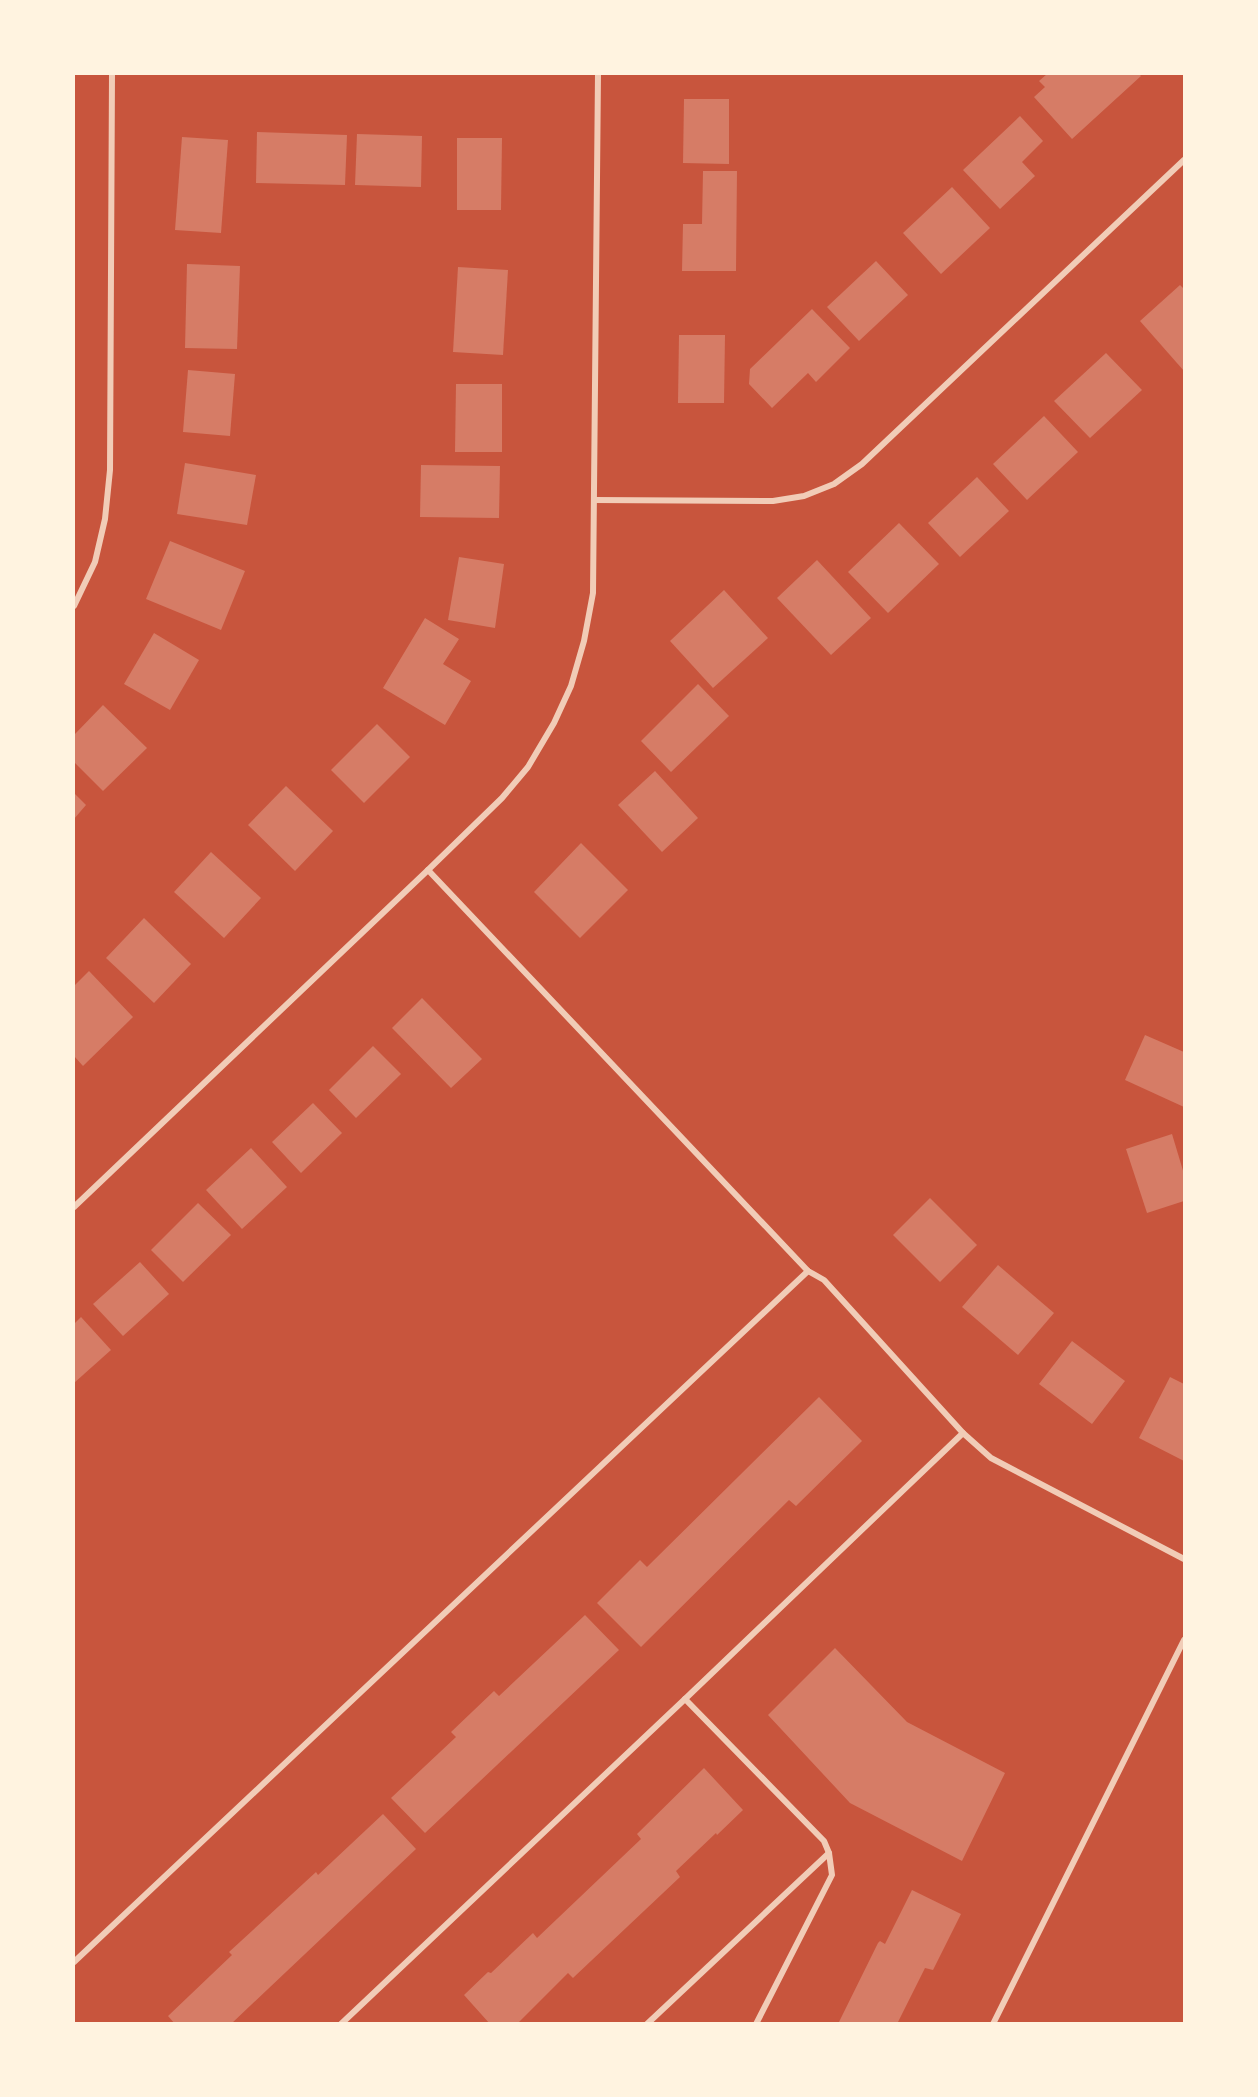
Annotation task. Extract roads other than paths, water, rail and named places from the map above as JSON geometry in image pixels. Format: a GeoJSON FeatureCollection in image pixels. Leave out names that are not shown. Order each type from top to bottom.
{"type":"FeatureCollection","features":[{"type":"Feature","properties":{"kind":"street"},"geometry":{"type":"LineString","coordinates":[[74,606],[95,562],[105,519],[111,470],[112,74]]}},
{"type":"Feature","properties":{"kind":"street"},"geometry":{"type":"LineString","coordinates":[[74,1207],[502,798],[528,767],[554,723],[571,686],[584,641],[593,593],[598,74]]}},
{"type":"Feature","properties":{"kind":"street"},"geometry":{"type":"LineString","coordinates":[[594,500],[773,501],[804,496],[834,484],[862,464],[1185,159]]}},
{"type":"Feature","properties":{"kind":"street"},"geometry":{"type":"LineString","coordinates":[[428,870],[808,1271],[824,1280],[963,1433],[991,1458],[1185,1559]]}},
{"type":"Feature","properties":{"kind":"street"},"geometry":{"type":"LineString","coordinates":[[74,1962],[808,1271]]}},
{"type":"Feature","properties":{"kind":"street"},"geometry":{"type":"LineString","coordinates":[[341,2024],[686,1699],[963,1433]]}},
{"type":"Feature","properties":{"kind":"street"},"geometry":{"type":"LineString","coordinates":[[993,2024],[1185,1640]]}},
{"type":"Feature","properties":{"kind":"street"},"geometry":{"type":"LineString","coordinates":[[686,1699],[824,1841],[829,1853],[831,1875],[756,2024]]}},
{"type":"Feature","properties":{"kind":"street"},"geometry":{"type":"LineString","coordinates":[[647,2024],[829,1853]]}}]}
